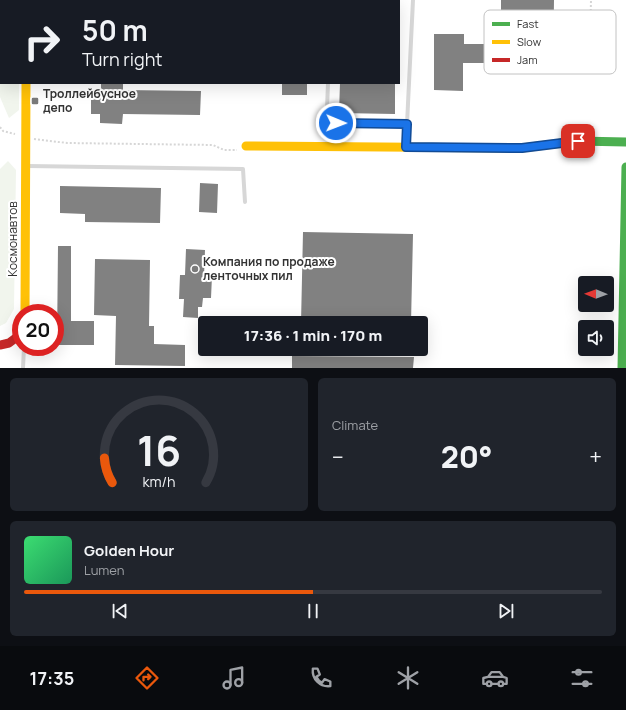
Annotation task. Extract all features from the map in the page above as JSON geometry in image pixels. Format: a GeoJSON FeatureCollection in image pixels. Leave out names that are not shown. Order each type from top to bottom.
{"type":"FeatureCollection","features":[{"type":"Feature","properties":{"kind":"street","name":"Космонавтов"},"geometry":{"type":"LineString","coordinates":[[25,304],[26,84]]}},
{"type":"Feature","properties":{"kind":"street"},"geometry":{"type":"LineString","coordinates":[[246,146],[522,148],[578,141],[626,142]]}},
{"type":"Feature","properties":{"kind":"street"},"geometry":{"type":"LineString","coordinates":[[622,368],[626,166]]}},
{"type":"Feature","properties":{"kind":"street"},"geometry":{"type":"LineString","coordinates":[[0,346],[12,341]]}},
{"type":"Feature","properties":{"kind":"lane"},"geometry":{"type":"LineString","coordinates":[[406,147],[412,0]]}},
{"type":"Feature","properties":{"kind":"lane"},"geometry":{"type":"LineString","coordinates":[[328,84],[328,109],[330,117],[336,123],[407,124]]}},
{"type":"Feature","properties":{"kind":"lane"},"geometry":{"type":"LineString","coordinates":[[25,166],[243,168],[244,202]]}},
{"type":"Feature","properties":{"kind":"lane"},"geometry":{"type":"LineString","coordinates":[[23,368],[24,356]]}},
{"type":"Feature","properties":{"kind":"path"},"geometry":{"type":"LineString","coordinates":[[0,127],[3,131],[25,137],[67,143],[213,145],[224,150],[241,150],[246,146]]}},
{"type":"Feature","properties":{"kind":"shaded area"},"geometry":{"type":"Polygon","coordinates":[[[0,84],[19,84],[19,110],[9,118],[0,97],[0,84]]]}},
{"type":"Feature","properties":{"kind":"shaded area"},"geometry":{"type":"Polygon","coordinates":[[[8,161],[16,170],[14,304],[12,304],[12,312],[6,323],[0,326],[0,169],[8,161]]]}},
{"type":"Feature","properties":{"kind":"building"},"geometry":{"type":"Polygon","coordinates":[[[501,0],[554,0],[554,10],[501,10],[501,0]]]}},
{"type":"Feature","properties":{"kind":"building"},"geometry":{"type":"Polygon","coordinates":[[[434,34],[464,34],[464,44],[484,44],[484,63],[463,63],[463,91],[434,90],[434,34]]]}},
{"type":"Feature","properties":{"kind":"building"},"geometry":{"type":"Polygon","coordinates":[[[101,84],[123,84],[123,90],[201,91],[200,115],[123,114],[122,124],[100,123],[100,114],[91,114],[91,91],[101,91],[101,84]]]}},
{"type":"Feature","properties":{"kind":"building"},"geometry":{"type":"Polygon","coordinates":[[[282,84],[307,84],[307,95],[282,95],[282,84]]]}},
{"type":"Feature","properties":{"kind":"building"},"geometry":{"type":"Polygon","coordinates":[[[340,84],[395,84],[395,114],[339,113],[340,84]]]}},
{"type":"Feature","properties":{"kind":"building"},"geometry":{"type":"Polygon","coordinates":[[[200,183],[218,184],[217,213],[199,212],[200,183]]]}},
{"type":"Feature","properties":{"kind":"building"},"geometry":{"type":"Polygon","coordinates":[[[60,186],[161,188],[160,223],[85,222],[85,214],[60,213],[60,186]]]}},
{"type":"Feature","properties":{"kind":"building"},"geometry":{"type":"Polygon","coordinates":[[[303,232],[413,234],[411,316],[301,316],[303,232]]]}},
{"type":"Feature","properties":{"kind":"building"},"geometry":{"type":"Polygon","coordinates":[[[58,246],[71,246],[71,321],[94,321],[94,345],[64,345],[64,304],[57,304],[58,246]]]}},
{"type":"Feature","properties":{"kind":"building"},"geometry":{"type":"Polygon","coordinates":[[[186,249],[205,250],[204,276],[212,276],[211,298],[203,298],[202,307],[198,307],[198,318],[183,317],[184,299],[179,299],[180,275],[185,275],[186,249]]]}},
{"type":"Feature","properties":{"kind":"building"},"geometry":{"type":"Polygon","coordinates":[[[95,259],[150,260],[149,326],[154,326],[154,344],[185,345],[185,366],[115,365],[116,316],[94,315],[95,259]]]}},
{"type":"Feature","properties":{"kind":"building"},"geometry":{"type":"Polygon","coordinates":[[[292,356],[414,357],[413,368],[292,368],[292,356]]]}},
{"type":"Feature","properties":{"kind":"traffic: fast"},"geometry":{"type":"LineString","coordinates":[[570,142],[626,142]]}},
{"type":"Feature","properties":{"kind":"traffic: fast"},"geometry":{"type":"LineString","coordinates":[[622,368],[626,167]]}},
{"type":"Feature","properties":{"kind":"traffic: slow"},"geometry":{"type":"LineString","coordinates":[[25,304],[26,84]]}},
{"type":"Feature","properties":{"kind":"traffic: slow"},"geometry":{"type":"LineString","coordinates":[[246,146],[522,148],[570,142]]}},
{"type":"Feature","properties":{"kind":"traffic: jam"},"geometry":{"type":"LineString","coordinates":[[0,345],[12,341]]}},
{"type":"Feature","properties":{"kind":"place","name":"Троллейбусное депо"},"geometry":{"type":"Point","coordinates":[35,101]}},
{"type":"Feature","properties":{"kind":"place","name":"Компания по продаже ленточных пил"},"geometry":{"type":"Point","coordinates":[195,269]}},
{"type":"Feature","properties":{"kind":"route"},"geometry":{"type":"LineString","coordinates":[[336,123],[407,124],[406,147],[522,148],[578,141]]}}]}
